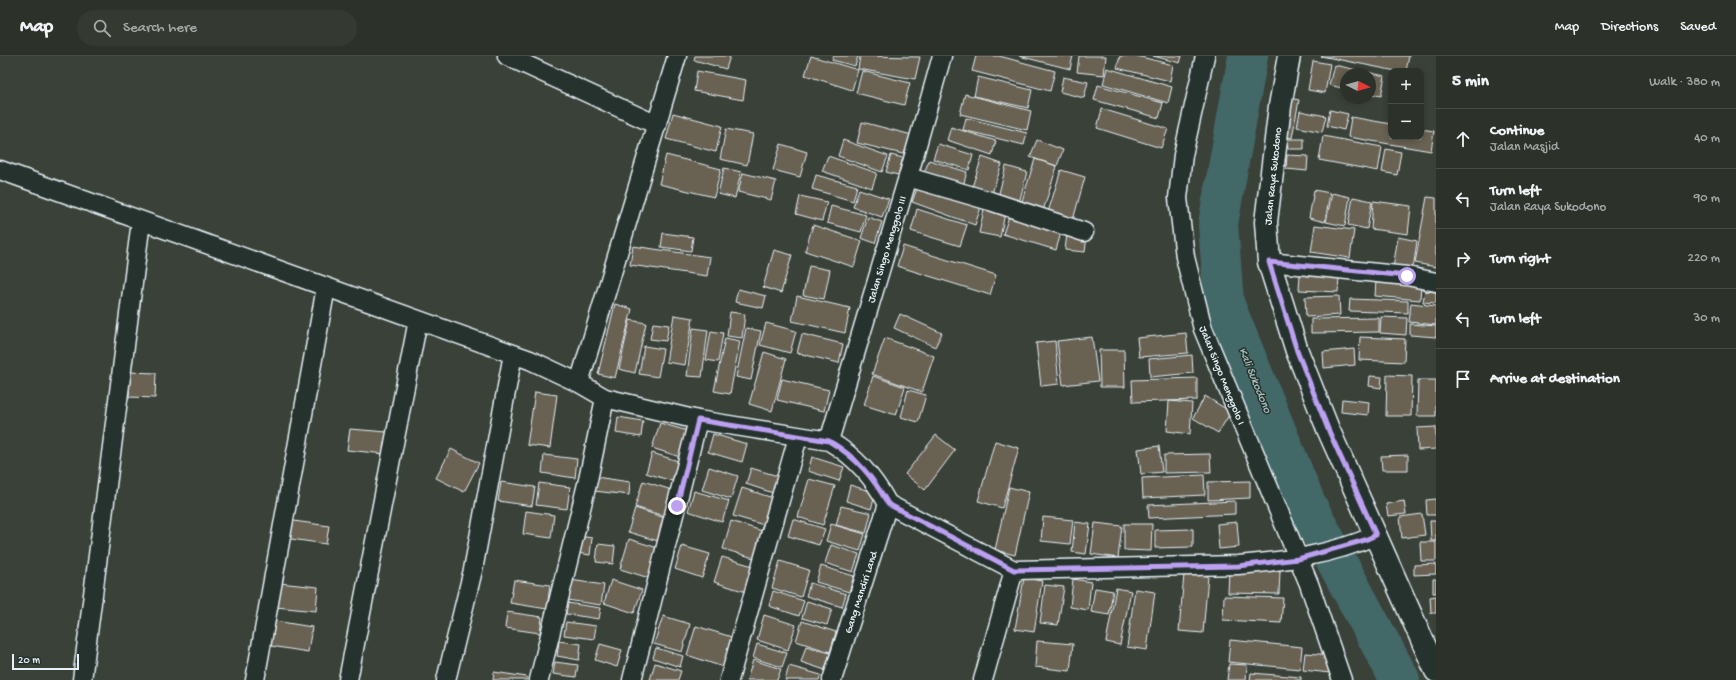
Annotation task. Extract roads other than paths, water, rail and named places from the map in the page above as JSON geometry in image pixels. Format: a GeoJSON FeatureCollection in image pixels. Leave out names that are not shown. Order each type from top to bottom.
{"type":"FeatureCollection","features":[{"type":"Feature","properties":{"kind":"main road","name":"Jalan Raya Sukodono"},"geometry":{"type":"LineString","coordinates":[[1289,56],[1280,106],[1266,222],[1269,262],[1297,351],[1370,537],[1436,671]]}},
{"type":"Feature","properties":{"kind":"street"},"geometry":{"type":"LineString","coordinates":[[507,56],[657,125]]}},
{"type":"Feature","properties":{"kind":"street"},"geometry":{"type":"LineString","coordinates":[[579,383],[678,56]]}},
{"type":"Feature","properties":{"kind":"street","name":"Jalan Singo Menggolo III"},"geometry":{"type":"LineString","coordinates":[[829,441],[908,177],[942,56]]}},
{"type":"Feature","properties":{"kind":"street","name":"Jalan Singo Menggolo I"},"geometry":{"type":"LineString","coordinates":[[1205,56],[1183,155],[1178,198],[1185,257],[1203,329],[1303,558],[1309,584],[1342,680]]}},
{"type":"Feature","properties":{"kind":"street"},"geometry":{"type":"LineString","coordinates":[[0,170],[513,354],[579,383],[605,398],[698,420],[829,441],[844,450],[861,465],[878,485],[888,504],[1014,570],[1238,566],[1303,558],[1370,537]]}},
{"type":"Feature","properties":{"kind":"street"},"geometry":{"type":"LineString","coordinates":[[908,177],[990,201],[1084,232]]}},
{"type":"Feature","properties":{"kind":"street"},"geometry":{"type":"LineString","coordinates":[[82,680],[141,221]]}},
{"type":"Feature","properties":{"kind":"street"},"geometry":{"type":"LineString","coordinates":[[1269,262],[1407,276],[1436,282]]}},
{"type":"Feature","properties":{"kind":"street"},"geometry":{"type":"LineString","coordinates":[[255,680],[326,287]]}},
{"type":"Feature","properties":{"kind":"street"},"geometry":{"type":"LineString","coordinates":[[348,680],[418,320]]}},
{"type":"Feature","properties":{"kind":"street"},"geometry":{"type":"LineString","coordinates":[[446,680],[473,570],[513,354]]}},
{"type":"Feature","properties":{"kind":"street"},"geometry":{"type":"LineString","coordinates":[[539,680],[588,480],[605,398]]}},
{"type":"Feature","properties":{"kind":"street"},"geometry":{"type":"LineString","coordinates":[[632,680],[698,420]]}},
{"type":"Feature","properties":{"kind":"street"},"geometry":{"type":"LineString","coordinates":[[729,680],[798,437]]}},
{"type":"Feature","properties":{"kind":"street","name":"Gang Mandiri Land"},"geometry":{"type":"LineString","coordinates":[[832,680],[888,504]]}},
{"type":"Feature","properties":{"kind":"street"},"geometry":{"type":"LineString","coordinates":[[984,680],[1014,570]]}},
{"type":"Feature","properties":{"kind":"waterway","name":"Kali Sukodono"},"geometry":{"type":"LineString","coordinates":[[1248,56],[1218,224],[1224,303],[1306,504],[1400,680]]}}]}
